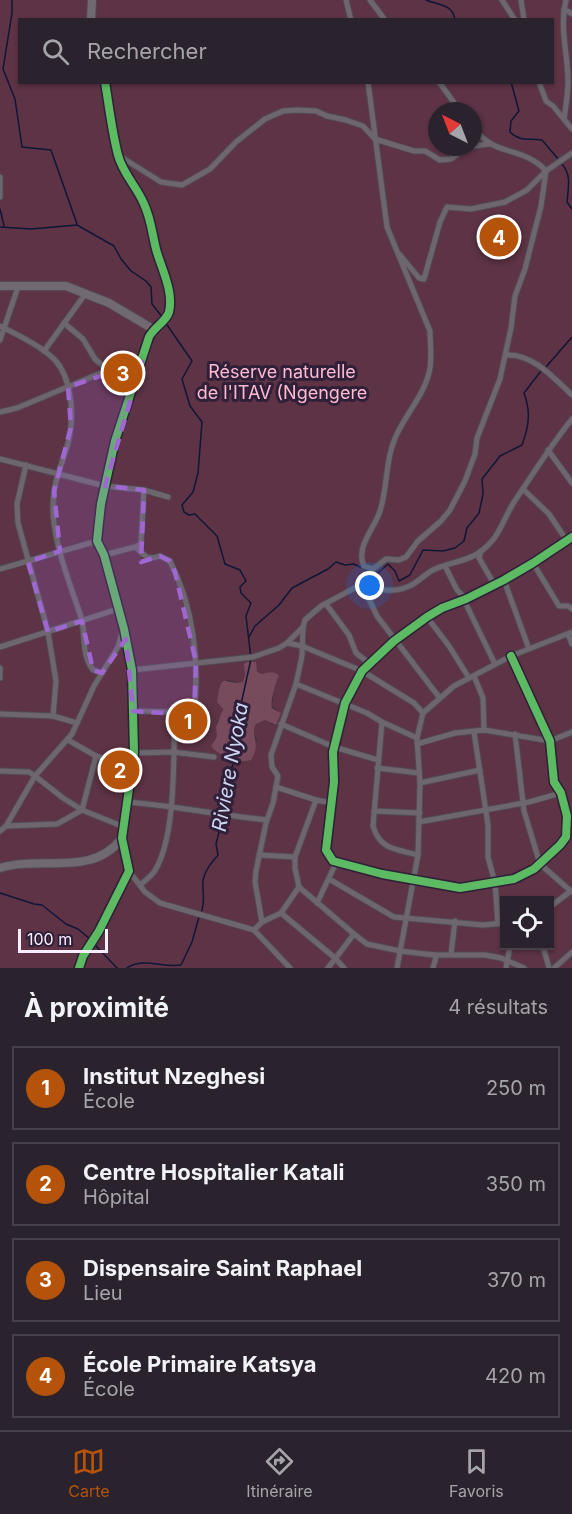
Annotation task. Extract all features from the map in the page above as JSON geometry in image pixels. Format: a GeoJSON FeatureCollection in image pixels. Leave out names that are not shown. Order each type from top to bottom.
{"type":"FeatureCollection","features":[{"type":"Feature","properties":{"kind":"street"},"geometry":{"type":"LineString","coordinates":[[91,18],[92,0]]}},
{"type":"Feature","properties":{"kind":"street"},"geometry":{"type":"LineString","coordinates":[[346,0],[350,18]]}},
{"type":"Feature","properties":{"kind":"street"},"geometry":{"type":"LineString","coordinates":[[370,0],[384,18]]}},
{"type":"Feature","properties":{"kind":"street"},"geometry":{"type":"LineString","coordinates":[[502,0],[514,18]]}},
{"type":"Feature","properties":{"kind":"street"},"geometry":{"type":"LineString","coordinates":[[521,0],[524,18]]}},
{"type":"Feature","properties":{"kind":"street"},"geometry":{"type":"LineString","coordinates":[[564,119],[569,108],[564,46],[566,0]]}},
{"type":"Feature","properties":{"kind":"street"},"geometry":{"type":"LineString","coordinates":[[564,9],[572,14]]}},
{"type":"Feature","properties":{"kind":"street"},"geometry":{"type":"LineString","coordinates":[[105,84],[118,154],[153,227],[155,245],[167,284],[169,301],[165,319],[153,329],[115,441],[105,486],[97,541],[104,555],[124,629],[132,670],[135,753],[123,838],[129,871],[154,900],[171,907],[254,930],[290,968]]}},
{"type":"Feature","properties":{"kind":"street"},"geometry":{"type":"LineString","coordinates":[[368,84],[382,206],[387,228],[430,331],[430,368],[418,400],[396,434],[389,457],[380,512],[366,540],[361,561],[372,572]]}},
{"type":"Feature","properties":{"kind":"street"},"geometry":{"type":"LineString","coordinates":[[441,84],[454,102]]}},
{"type":"Feature","properties":{"kind":"street"},"geometry":{"type":"LineString","coordinates":[[539,84],[546,101],[572,129]]}},
{"type":"Feature","properties":{"kind":"street"},"geometry":{"type":"LineString","coordinates":[[553,106],[569,108]]}},
{"type":"Feature","properties":{"kind":"street"},"geometry":{"type":"LineString","coordinates":[[118,154],[161,182],[182,185],[210,169],[253,128],[283,111],[316,111],[363,126],[375,139],[428,154]]}},
{"type":"Feature","properties":{"kind":"street"},"geometry":{"type":"LineString","coordinates":[[482,138],[489,144],[508,152],[529,156],[546,171]]}},
{"type":"Feature","properties":{"kind":"street"},"geometry":{"type":"LineString","coordinates":[[482,145],[489,144]]}},
{"type":"Feature","properties":{"kind":"street"},"geometry":{"type":"LineString","coordinates":[[394,249],[418,279],[424,279],[440,222],[447,207],[471,209],[505,202],[526,190],[546,171],[572,153]]}},
{"type":"Feature","properties":{"kind":"street"},"geometry":{"type":"LineString","coordinates":[[432,156],[440,160],[451,159],[455,156]]}},
{"type":"Feature","properties":{"kind":"street"},"geometry":{"type":"LineString","coordinates":[[262,922],[255,882],[259,855],[278,776],[272,767],[271,755],[296,684],[305,620],[326,604],[362,584],[386,559],[395,561],[406,557],[418,541],[441,521],[454,503],[475,454],[477,438],[500,380],[515,296],[525,270],[541,206],[546,171]]}},
{"type":"Feature","properties":{"kind":"street"},"geometry":{"type":"LineString","coordinates":[[0,177],[0,197]]}},
{"type":"Feature","properties":{"kind":"street"},"geometry":{"type":"LineString","coordinates":[[0,286],[66,286],[109,303],[153,329]]}},
{"type":"Feature","properties":{"kind":"street"},"geometry":{"type":"LineString","coordinates":[[0,340],[2,327],[18,287]]}},
{"type":"Feature","properties":{"kind":"street"},"geometry":{"type":"LineString","coordinates":[[44,351],[86,293]]}},
{"type":"Feature","properties":{"kind":"street"},"geometry":{"type":"LineString","coordinates":[[64,323],[83,339],[95,359],[108,370]]}},
{"type":"Feature","properties":{"kind":"street"},"geometry":{"type":"LineString","coordinates":[[2,327],[44,351],[54,360],[61,369],[68,387],[71,427],[54,491],[54,504],[60,551],[82,621],[89,664],[93,670],[102,674]]}},
{"type":"Feature","properties":{"kind":"street"},"geometry":{"type":"LineString","coordinates":[[506,355],[515,354],[535,363],[572,395]]}},
{"type":"Feature","properties":{"kind":"street"},"geometry":{"type":"LineString","coordinates":[[0,412],[17,408],[108,370],[142,362]]}},
{"type":"Feature","properties":{"kind":"street"},"geometry":{"type":"LineString","coordinates":[[362,584],[386,590],[398,590],[414,584],[434,569],[468,559],[481,551],[501,530],[513,504],[548,450],[572,419]]}},
{"type":"Feature","properties":{"kind":"street"},"geometry":{"type":"LineString","coordinates":[[548,450],[572,483]]}},
{"type":"Feature","properties":{"kind":"street"},"geometry":{"type":"LineString","coordinates":[[0,459],[105,486],[144,490],[168,497]]}},
{"type":"Feature","properties":{"kind":"street"},"geometry":{"type":"LineString","coordinates":[[26,465],[16,508],[28,562],[48,632],[56,681],[53,716]]}},
{"type":"Feature","properties":{"kind":"street"},"geometry":{"type":"LineString","coordinates":[[104,555],[141,544],[144,490]]}},
{"type":"Feature","properties":{"kind":"street"},"geometry":{"type":"LineString","coordinates":[[511,657],[550,741],[554,782],[561,793],[567,816],[569,838],[540,864],[514,879],[460,888],[336,863],[329,857],[326,850],[334,782],[334,747],[345,703],[362,671],[394,641],[427,616],[504,580],[569,539],[549,514],[524,490]]}},
{"type":"Feature","properties":{"kind":"street"},"geometry":{"type":"LineString","coordinates":[[0,568],[97,541]]}},
{"type":"Feature","properties":{"kind":"street"},"geometry":{"type":"LineString","coordinates":[[133,711],[194,715],[198,684],[192,629],[184,598],[170,561],[160,556],[147,558],[135,547]]}},
{"type":"Feature","properties":{"kind":"street"},"geometry":{"type":"LineString","coordinates":[[481,551],[480,558],[494,584]]}},
{"type":"Feature","properties":{"kind":"street"},"geometry":{"type":"LineString","coordinates":[[533,563],[559,606],[568,606],[572,609]]}},
{"type":"Feature","properties":{"kind":"street"},"geometry":{"type":"LineString","coordinates":[[445,566],[457,590],[465,600],[495,664]]}},
{"type":"Feature","properties":{"kind":"street"},"geometry":{"type":"LineString","coordinates":[[504,580],[529,649]]}},
{"type":"Feature","properties":{"kind":"street"},"geometry":{"type":"LineString","coordinates":[[362,584],[377,616],[394,641],[439,697]]}},
{"type":"Feature","properties":{"kind":"street"},"geometry":{"type":"LineString","coordinates":[[326,604],[349,635],[356,653],[370,664]]}},
{"type":"Feature","properties":{"kind":"street"},"geometry":{"type":"LineString","coordinates":[[0,647],[118,609]]}},
{"type":"Feature","properties":{"kind":"street"},"geometry":{"type":"LineString","coordinates":[[427,616],[471,677],[483,698],[484,730]]}},
{"type":"Feature","properties":{"kind":"street"},"geometry":{"type":"LineString","coordinates":[[132,670],[250,657],[287,643],[303,627]]}},
{"type":"Feature","properties":{"kind":"street"},"geometry":{"type":"LineString","coordinates":[[0,831],[6,826],[35,776],[68,740],[118,647],[124,629]]}},
{"type":"Feature","properties":{"kind":"street"},"geometry":{"type":"LineString","coordinates":[[397,968],[418,855],[420,783],[417,741],[423,713],[439,697],[495,664],[570,633],[572,644]]}},
{"type":"Feature","properties":{"kind":"street"},"geometry":{"type":"LineString","coordinates":[[287,643],[302,646],[362,671],[414,703],[423,713]]}},
{"type":"Feature","properties":{"kind":"street"},"geometry":{"type":"LineString","coordinates":[[0,669],[0,678]]}},
{"type":"Feature","properties":{"kind":"street"},"geometry":{"type":"LineString","coordinates":[[296,684],[367,713],[417,741],[484,730],[550,741],[572,732]]}},
{"type":"Feature","properties":{"kind":"street"},"geometry":{"type":"LineString","coordinates":[[140,885],[153,872],[163,850],[171,805],[175,712]]}},
{"type":"Feature","properties":{"kind":"street"},"geometry":{"type":"LineString","coordinates":[[0,714],[53,716],[77,723]]}},
{"type":"Feature","properties":{"kind":"street"},"geometry":{"type":"LineString","coordinates":[[382,722],[373,826],[376,835],[384,845],[418,855]]}},
{"type":"Feature","properties":{"kind":"street"},"geometry":{"type":"LineString","coordinates":[[282,724],[334,747],[378,760]]}},
{"type":"Feature","properties":{"kind":"street"},"geometry":{"type":"LineString","coordinates":[[474,732],[488,825],[488,857],[500,916]]}},
{"type":"Feature","properties":{"kind":"street"},"geometry":{"type":"LineString","coordinates":[[515,734],[523,802],[540,864],[572,891],[554,904]]}},
{"type":"Feature","properties":{"kind":"street"},"geometry":{"type":"LineString","coordinates":[[68,740],[96,756],[133,768]]}},
{"type":"Feature","properties":{"kind":"street"},"geometry":{"type":"LineString","coordinates":[[135,753],[173,752],[214,757]]}},
{"type":"Feature","properties":{"kind":"street"},"geometry":{"type":"LineString","coordinates":[[6,826],[57,824],[82,810],[96,756]]}},
{"type":"Feature","properties":{"kind":"street"},"geometry":{"type":"LineString","coordinates":[[377,768],[419,773]]}},
{"type":"Feature","properties":{"kind":"street"},"geometry":{"type":"LineString","coordinates":[[420,783],[480,770]]}},
{"type":"Feature","properties":{"kind":"street"},"geometry":{"type":"LineString","coordinates":[[0,771],[29,772],[82,810],[124,827]]}},
{"type":"Feature","properties":{"kind":"street"},"geometry":{"type":"LineString","coordinates":[[276,787],[332,803]]}},
{"type":"Feature","properties":{"kind":"street"},"geometry":{"type":"LineString","coordinates":[[419,822],[561,793]]}},
{"type":"Feature","properties":{"kind":"street"},"geometry":{"type":"LineString","coordinates":[[316,800],[295,857],[299,886],[354,934],[367,944],[400,951],[434,955],[484,955],[508,965],[524,968]]}},
{"type":"Feature","properties":{"kind":"street"},"geometry":{"type":"LineString","coordinates":[[128,801],[171,805],[267,820]]}},
{"type":"Feature","properties":{"kind":"street"},"geometry":{"type":"LineString","coordinates":[[374,811],[420,813]]}},
{"type":"Feature","properties":{"kind":"street"},"geometry":{"type":"LineString","coordinates":[[0,868],[12,864],[86,862],[110,852],[123,838]]}},
{"type":"Feature","properties":{"kind":"street"},"geometry":{"type":"LineString","coordinates":[[259,855],[295,857]]}},
{"type":"Feature","properties":{"kind":"street"},"geometry":{"type":"LineString","coordinates":[[317,903],[336,863]]}},
{"type":"Feature","properties":{"kind":"street"},"geometry":{"type":"LineString","coordinates":[[80,968],[129,871]]}},
{"type":"Feature","properties":{"kind":"street"},"geometry":{"type":"LineString","coordinates":[[329,879],[394,917],[483,925],[500,923]]}},
{"type":"Feature","properties":{"kind":"street"},"geometry":{"type":"LineString","coordinates":[[254,930],[262,922],[281,913],[299,886]]}},
{"type":"Feature","properties":{"kind":"street"},"geometry":{"type":"LineString","coordinates":[[281,913],[344,968]]}},
{"type":"Feature","properties":{"kind":"street"},"geometry":{"type":"LineString","coordinates":[[451,954],[455,921]]}},
{"type":"Feature","properties":{"kind":"street"},"geometry":{"type":"LineString","coordinates":[[328,968],[354,934]]}},
{"type":"Feature","properties":{"kind":"street"},"geometry":{"type":"LineString","coordinates":[[508,965],[510,950]]}},
{"type":"Feature","properties":{"kind":"street"},"geometry":{"type":"LineString","coordinates":[[544,950],[549,968]]}},
{"type":"Feature","properties":{"kind":"street"},"geometry":{"type":"LineString","coordinates":[[554,968],[572,952]]}},
{"type":"Feature","properties":{"kind":"street"},"geometry":{"type":"LineString","coordinates":[[433,968],[436,957],[434,955]]}},
{"type":"Feature","properties":{"kind":"highlighted area"},"geometry":{"type":"Polygon","coordinates":[[[142,362],[105,486],[144,490],[141,562],[160,556],[170,561],[175,572],[196,662],[194,715],[133,711],[126,639],[102,673],[93,670],[82,621],[48,632],[28,562],[60,551],[54,491],[71,427],[68,387],[142,362]]]}},
{"type":"Feature","properties":{"kind":"green space","name":"Réserve naturelle de l'ITAV (Ngengere"},"geometry":{"type":"Polygon","coordinates":[[[0,0],[572,0],[572,968],[0,968],[0,0]],[[245,671],[245,679],[242,683],[227,680],[221,716],[217,721],[217,736],[213,741],[221,755],[244,761],[257,741],[254,732],[256,724],[265,720],[274,725],[278,711],[272,706],[275,673],[261,674],[245,671]]]}},
{"type":"Feature","properties":{"kind":"shaded area"},"geometry":{"type":"Polygon","coordinates":[[[256,662],[257,672],[262,674],[273,672],[279,676],[272,708],[281,713],[276,725],[265,720],[256,724],[254,754],[251,760],[241,761],[224,756],[211,746],[217,736],[216,727],[223,709],[217,702],[220,686],[224,681],[243,682],[244,664],[256,662]]]}},
{"type":"Feature","properties":{"kind":"waterway"},"geometry":{"type":"LineString","coordinates":[[12,0],[3,69],[15,99],[22,147],[51,150],[77,224]]}},
{"type":"Feature","properties":{"kind":"waterway"},"geometry":{"type":"LineString","coordinates":[[426,0],[448,8],[455,18]]}},
{"type":"Feature","properties":{"kind":"waterway"},"geometry":{"type":"LineString","coordinates":[[512,84],[519,111],[511,121],[510,132],[521,138],[542,140],[559,160]]}},
{"type":"Feature","properties":{"kind":"waterway"},"geometry":{"type":"LineString","coordinates":[[562,164],[568,178],[567,202],[572,209]]}},
{"type":"Feature","properties":{"kind":"waterway"},"geometry":{"type":"LineString","coordinates":[[0,209],[4,226]]}},
{"type":"Feature","properties":{"kind":"waterway"},"geometry":{"type":"LineString","coordinates":[[0,227],[31,229],[77,225],[114,246],[131,271],[151,287],[152,304],[163,318]]}},
{"type":"Feature","properties":{"kind":"waterway"},"geometry":{"type":"LineString","coordinates":[[165,322],[192,361],[182,379],[190,406],[202,422],[198,473],[193,492],[182,505],[184,512],[189,515],[195,514],[217,536],[225,564],[240,570],[246,581],[240,587],[241,593],[251,603],[246,616],[251,659],[236,727],[235,757],[223,790],[223,811]]}},
{"type":"Feature","properties":{"kind":"waterway"},"geometry":{"type":"LineString","coordinates":[[545,368],[572,337]]}},
{"type":"Feature","properties":{"kind":"waterway"},"geometry":{"type":"LineString","coordinates":[[374,573],[378,573],[388,564],[395,571],[399,581],[410,575],[423,550],[443,551],[455,548],[464,541],[467,528],[479,513],[483,494],[482,479],[500,456],[522,445],[528,419],[528,406],[524,393],[541,371]]}},
{"type":"Feature","properties":{"kind":"waterway"},"geometry":{"type":"LineString","coordinates":[[249,637],[255,626],[279,605],[292,588],[328,569],[336,562],[345,565],[354,564],[370,572]]}},
{"type":"Feature","properties":{"kind":"waterway","name":"Riviere Nyoka"},"geometry":{"type":"LineString","coordinates":[[201,913],[204,900],[203,880],[211,863],[218,855],[216,844],[223,816]]}},
{"type":"Feature","properties":{"kind":"waterway"},"geometry":{"type":"LineString","coordinates":[[0,893],[42,905],[90,939]]}},
{"type":"Feature","properties":{"kind":"waterway","name":"Riviere Nyoka"},"geometry":{"type":"LineString","coordinates":[[127,968],[140,963],[181,965],[192,942],[199,917]]}},
{"type":"Feature","properties":{"kind":"waterway"},"geometry":{"type":"LineString","coordinates":[[95,945],[117,968]]}},
{"type":"Feature","properties":{"kind":"cycle path"},"geometry":{"type":"LineString","coordinates":[[79,968],[83,956],[99,931],[129,871],[122,838],[134,753],[132,670],[124,629],[104,555],[97,541],[101,504],[115,441],[149,337],[167,316],[170,304],[170,296],[150,221],[141,198],[118,155],[105,84]]}},
{"type":"Feature","properties":{"kind":"cycle path"},"geometry":{"type":"LineString","coordinates":[[511,656],[550,741],[554,782],[561,793],[567,816],[566,837],[560,845],[534,869],[514,879],[460,888],[382,874],[333,861],[326,850],[334,782],[333,752],[345,703],[362,671],[394,641],[427,617],[504,580],[572,537]]}},
{"type":"Feature","properties":{"kind":"place","name":"École Primaire Katsya"},"geometry":{"type":"Point","coordinates":[499,237]}},
{"type":"Feature","properties":{"kind":"place","name":"Dispensaire Saint Raphael"},"geometry":{"type":"Point","coordinates":[123,373]}},
{"type":"Feature","properties":{"kind":"place","name":"Institut Nzeghesi"},"geometry":{"type":"Point","coordinates":[188,721]}},
{"type":"Feature","properties":{"kind":"place","name":"Centre Hospitalier Katali"},"geometry":{"type":"Point","coordinates":[120,770]}}]}
